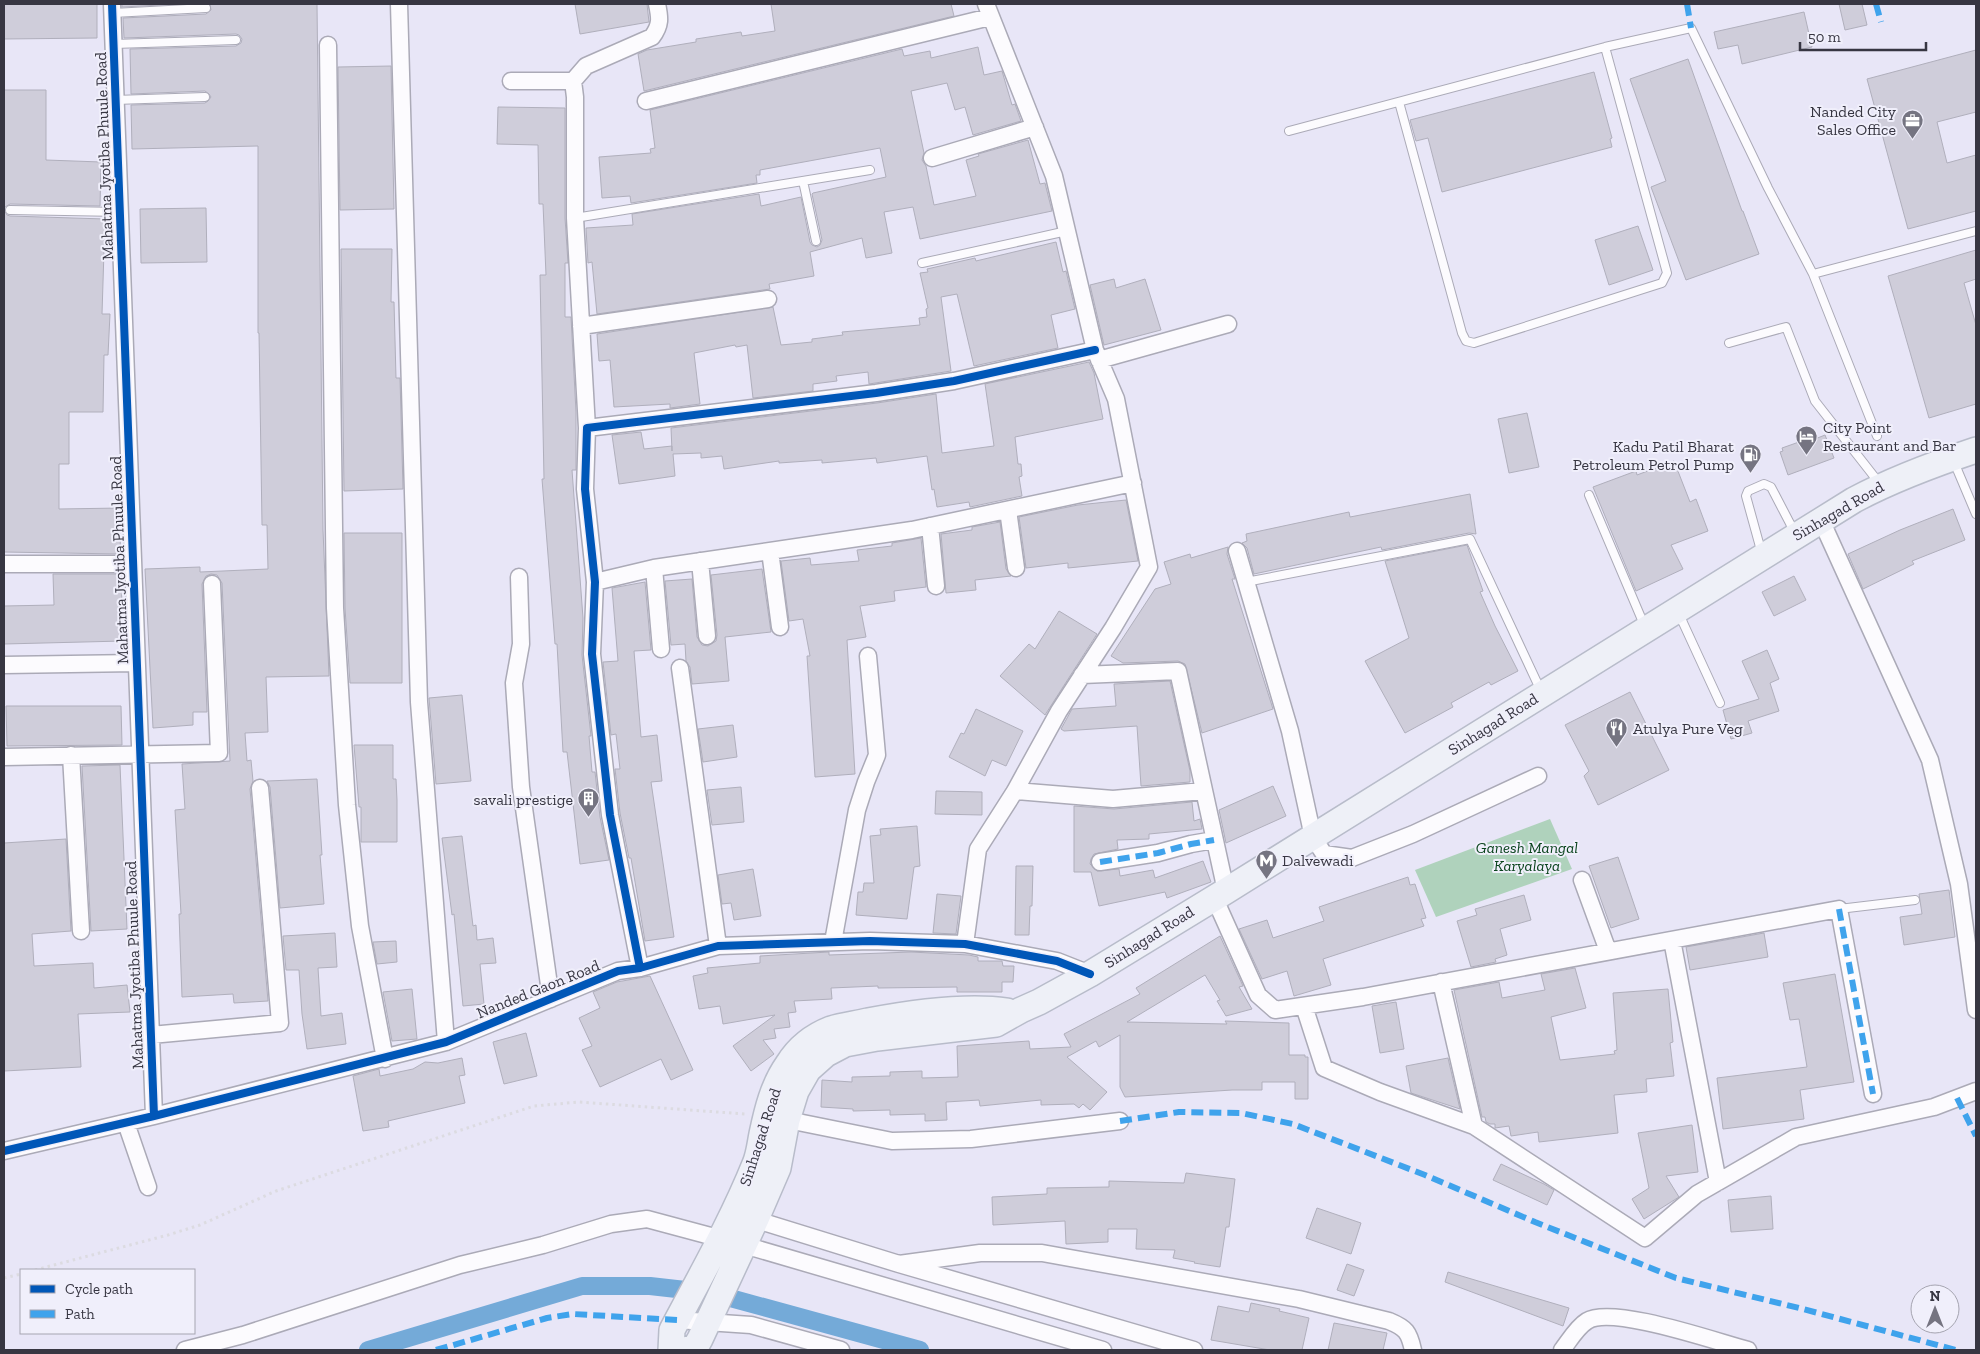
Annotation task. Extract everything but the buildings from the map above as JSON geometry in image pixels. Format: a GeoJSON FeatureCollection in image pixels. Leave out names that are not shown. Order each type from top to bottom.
{"type":"FeatureCollection","features":[{"type":"Feature","properties":{"kind":"main road","name":"Sinhagad Road"},"geometry":{"type":"LineString","coordinates":[[686,1350],[696,1346],[744,1245],[745,1216],[767,1165],[776,1118],[774,1090],[787,1064],[805,1044],[833,1029],[904,1015],[993,1009],[1017,1012],[1039,1002],[1090,974],[1313,837],[1821,520],[1882,485],[1976,450]]}},
{"type":"Feature","properties":{"kind":"main road","name":"Sinhagad Road"},"geometry":{"type":"LineString","coordinates":[[671,1350],[672,1330],[720,1239],[745,1216]]}},
{"type":"Feature","properties":{"kind":"street"},"geometry":{"type":"LineString","coordinates":[[399,4],[419,702],[446,1042]]}},
{"type":"Feature","properties":{"kind":"street"},"geometry":{"type":"LineString","coordinates":[[511,81],[572,81],[586,66],[652,37],[658,29],[660,21],[657,4]]}},
{"type":"Feature","properties":{"kind":"street","name":"Mahatma Jyotiba Phuule Road"},"geometry":{"type":"LineString","coordinates":[[112,8],[154,1116]]}},
{"type":"Feature","properties":{"kind":"street"},"geometry":{"type":"LineString","coordinates":[[646,101],[988,11],[1054,176],[1097,355],[1116,400],[1149,567],[1113,628],[1059,711],[1015,791],[978,849],[966,944]]}},
{"type":"Feature","properties":{"kind":"street"},"geometry":{"type":"LineString","coordinates":[[328,45],[336,618],[346,804],[359,917],[385,1059]]}},
{"type":"Feature","properties":{"kind":"street"},"geometry":{"type":"LineString","coordinates":[[572,81],[575,97],[575,218],[587,428],[585,489],[595,582],[592,654],[610,815],[640,968]]}},
{"type":"Feature","properties":{"kind":"street"},"geometry":{"type":"LineString","coordinates":[[932,158],[1035,127]]}},
{"type":"Feature","properties":{"kind":"street"},"geometry":{"type":"LineString","coordinates":[[580,326],[768,299]]}},
{"type":"Feature","properties":{"kind":"street"},"geometry":{"type":"LineString","coordinates":[[587,428],[876,393],[954,381],[1097,355],[1228,324]]}},
{"type":"Feature","properties":{"kind":"street"},"geometry":{"type":"LineString","coordinates":[[595,582],[654,568],[930,526],[1133,483]]}},
{"type":"Feature","properties":{"kind":"street"},"geometry":{"type":"LineString","coordinates":[[1008,510],[1016,568]]}},
{"type":"Feature","properties":{"kind":"street"},"geometry":{"type":"LineString","coordinates":[[1821,520],[1930,760],[1959,884],[1976,1010]]}},
{"type":"Feature","properties":{"kind":"street"},"geometry":{"type":"LineString","coordinates":[[930,526],[936,586]]}},
{"type":"Feature","properties":{"kind":"street"},"geometry":{"type":"LineString","coordinates":[[770,551],[780,627]]}},
{"type":"Feature","properties":{"kind":"street"},"geometry":{"type":"LineString","coordinates":[[1237,551],[1290,731],[1313,837],[1324,854],[1352,858],[1413,834],[1538,776]]}},
{"type":"Feature","properties":{"kind":"street"},"geometry":{"type":"LineString","coordinates":[[700,561],[707,636]]}},
{"type":"Feature","properties":{"kind":"street"},"geometry":{"type":"LineString","coordinates":[[4,564],[132,564]]}},
{"type":"Feature","properties":{"kind":"street"},"geometry":{"type":"LineString","coordinates":[[654,568],[661,649]]}},
{"type":"Feature","properties":{"kind":"street"},"geometry":{"type":"LineString","coordinates":[[519,578],[521,644],[514,683],[521,787],[551,999]]}},
{"type":"Feature","properties":{"kind":"street"},"geometry":{"type":"LineString","coordinates":[[4,756],[219,753],[212,584]]}},
{"type":"Feature","properties":{"kind":"street"},"geometry":{"type":"LineString","coordinates":[[833,942],[857,810],[877,755],[868,656]]}},
{"type":"Feature","properties":{"kind":"street"},"geometry":{"type":"LineString","coordinates":[[4,665],[136,663]]}},
{"type":"Feature","properties":{"kind":"street"},"geometry":{"type":"LineString","coordinates":[[680,668],[718,946]]}},
{"type":"Feature","properties":{"kind":"street"},"geometry":{"type":"LineString","coordinates":[[1082,675],[1178,671],[1214,840],[1220,894],[1258,995],[1275,1010],[1441,982],[1839,909],[1874,1094]]}},
{"type":"Feature","properties":{"kind":"street"},"geometry":{"type":"LineString","coordinates":[[71,755],[81,931]]}},
{"type":"Feature","properties":{"kind":"street"},"geometry":{"type":"LineString","coordinates":[[151,1035],[280,1023],[260,788]]}},
{"type":"Feature","properties":{"kind":"street"},"geometry":{"type":"LineString","coordinates":[[1015,791],[1113,799],[1203,791]]}},
{"type":"Feature","properties":{"kind":"street"},"geometry":{"type":"LineString","coordinates":[[1100,862],[1158,853],[1214,840]]}},
{"type":"Feature","properties":{"kind":"street"},"geometry":{"type":"LineString","coordinates":[[1582,880],[1608,951]]}},
{"type":"Feature","properties":{"kind":"street"},"geometry":{"type":"LineString","coordinates":[[1672,940],[1718,1182]]}},
{"type":"Feature","properties":{"kind":"street","name":"Nanded Gaon Road"},"geometry":{"type":"LineString","coordinates":[[4,1151],[154,1116],[446,1042],[618,971],[640,968],[718,946],[870,941],[966,944],[1057,961],[1090,974]]}},
{"type":"Feature","properties":{"kind":"street"},"geometry":{"type":"LineString","coordinates":[[1441,982],[1474,1126]]}},
{"type":"Feature","properties":{"kind":"street"},"geometry":{"type":"LineString","coordinates":[[1304,1006],[1324,1068],[1388,1095],[1474,1126],[1645,1238],[1697,1194],[1796,1137],[1934,1108],[1976,1091]]}},
{"type":"Feature","properties":{"kind":"street"},"geometry":{"type":"LineString","coordinates":[[776,1118],[892,1141],[971,1139],[1120,1121]]}},
{"type":"Feature","properties":{"kind":"street"},"geometry":{"type":"LineString","coordinates":[[126,1122],[148,1187]]}},
{"type":"Feature","properties":{"kind":"street"},"geometry":{"type":"LineString","coordinates":[[745,1216],[899,1264],[1194,1350]]}},
{"type":"Feature","properties":{"kind":"street"},"geometry":{"type":"LineString","coordinates":[[185,1350],[244,1335],[460,1265],[543,1245],[611,1224],[647,1219],[744,1245],[1102,1350]]}},
{"type":"Feature","properties":{"kind":"street"},"geometry":{"type":"LineString","coordinates":[[899,1264],[980,1253],[1042,1253],[1299,1299],[1389,1321],[1401,1326],[1408,1333],[1413,1350]]}},
{"type":"Feature","properties":{"kind":"street"},"geometry":{"type":"LineString","coordinates":[[1562,1350],[1586,1321],[1598,1316],[1612,1316],[1654,1324],[1748,1350]]}},
{"type":"Feature","properties":{"kind":"street"},"geometry":{"type":"LineString","coordinates":[[677,1320],[751,1325],[842,1350]]}},
{"type":"Feature","properties":{"kind":"lane"},"geometry":{"type":"LineString","coordinates":[[112,8],[206,8]]}},
{"type":"Feature","properties":{"kind":"lane"},"geometry":{"type":"LineString","coordinates":[[1289,131],[1605,48],[1691,28],[1768,188],[1813,274],[1877,436]]}},
{"type":"Feature","properties":{"kind":"lane"},"geometry":{"type":"LineString","coordinates":[[114,44],[236,40]]}},
{"type":"Feature","properties":{"kind":"lane"},"geometry":{"type":"LineString","coordinates":[[1399,102],[1462,333],[1466,341],[1474,343],[1662,283],[1667,273],[1605,48]]}},
{"type":"Feature","properties":{"kind":"lane"},"geometry":{"type":"LineString","coordinates":[[116,100],[205,97]]}},
{"type":"Feature","properties":{"kind":"lane"},"geometry":{"type":"LineString","coordinates":[[575,218],[870,170]]}},
{"type":"Feature","properties":{"kind":"lane"},"geometry":{"type":"LineString","coordinates":[[803,181],[816,241]]}},
{"type":"Feature","properties":{"kind":"lane"},"geometry":{"type":"LineString","coordinates":[[10,210],[120,212]]}},
{"type":"Feature","properties":{"kind":"lane"},"geometry":{"type":"LineString","coordinates":[[922,263],[1067,231]]}},
{"type":"Feature","properties":{"kind":"lane"},"geometry":{"type":"LineString","coordinates":[[1813,274],[1976,231]]}},
{"type":"Feature","properties":{"kind":"lane"},"geometry":{"type":"LineString","coordinates":[[1729,343],[1786,327],[1815,401],[1882,485]]}},
{"type":"Feature","properties":{"kind":"lane"},"geometry":{"type":"LineString","coordinates":[[1952,458],[1976,514]]}},
{"type":"Feature","properties":{"kind":"lane"},"geometry":{"type":"LineString","coordinates":[[1762,556],[1746,496],[1748,491],[1764,484],[1771,487],[1796,535]]}},
{"type":"Feature","properties":{"kind":"lane"},"geometry":{"type":"LineString","coordinates":[[1589,495],[1645,629]]}},
{"type":"Feature","properties":{"kind":"lane"},"geometry":{"type":"LineString","coordinates":[[1246,582],[1470,539],[1542,694]]}},
{"type":"Feature","properties":{"kind":"lane"},"geometry":{"type":"LineString","coordinates":[[1677,610],[1720,703]]}},
{"type":"Feature","properties":{"kind":"lane"},"geometry":{"type":"LineString","coordinates":[[1839,909],[1915,900]]}},
{"type":"Feature","properties":{"kind":"path"},"geometry":{"type":"LineString","coordinates":[[39,1269],[168,1236],[200,1225],[276,1191],[534,1106],[579,1102],[776,1118]]}},
{"type":"Feature","properties":{"kind":"path"},"geometry":{"type":"LineString","coordinates":[[4,1278],[20,1274]]}},
{"type":"Feature","properties":{"kind":"green space","name":"Ganesh Mangal Karyalaya"},"geometry":{"type":"Polygon","coordinates":[[[1550,819],[1572,869],[1436,917],[1415,870],[1550,819]]]}},
{"type":"Feature","properties":{"kind":"waterway"},"geometry":{"type":"LineString","coordinates":[[368,1350],[582,1286],[650,1286],[712,1293],[920,1350]]}},
{"type":"Feature","properties":{"kind":"marked path"},"geometry":{"type":"LineString","coordinates":[[1687,4],[1691,28]]}},
{"type":"Feature","properties":{"kind":"marked path"},"geometry":{"type":"LineString","coordinates":[[1876,4],[1881,22]]}},
{"type":"Feature","properties":{"kind":"marked path"},"geometry":{"type":"LineString","coordinates":[[1100,862],[1158,853],[1214,840]]}},
{"type":"Feature","properties":{"kind":"marked path"},"geometry":{"type":"LineString","coordinates":[[1839,909],[1873,1094]]}},
{"type":"Feature","properties":{"kind":"marked path"},"geometry":{"type":"LineString","coordinates":[[1957,1098],[1976,1136]]}},
{"type":"Feature","properties":{"kind":"marked path"},"geometry":{"type":"LineString","coordinates":[[1120,1121],[1179,1112],[1241,1113],[1293,1124],[1425,1175],[1535,1222],[1676,1278],[1803,1309],[1956,1350]]}},
{"type":"Feature","properties":{"kind":"marked path"},"geometry":{"type":"LineString","coordinates":[[436,1350],[547,1318],[573,1314],[677,1320]]}},
{"type":"Feature","properties":{"kind":"cycle path"},"geometry":{"type":"LineString","coordinates":[[112,4],[154,1116]]}},
{"type":"Feature","properties":{"kind":"cycle path"},"geometry":{"type":"LineString","coordinates":[[640,968],[610,815],[592,654],[595,582],[585,489],[587,428],[876,393],[954,381],[1095,350]]}},
{"type":"Feature","properties":{"kind":"cycle path"},"geometry":{"type":"LineString","coordinates":[[4,1151],[154,1116],[446,1042],[618,971],[640,968],[718,946],[870,941],[965,944],[1057,961],[1090,974]]}},
{"type":"Feature","properties":{"kind":"place","name":"Nanded City Sales Office"},"geometry":{"type":"Point","coordinates":[1912,139]}},
{"type":"Feature","properties":{"kind":"place","name":"City Point Restaurant and Bar"},"geometry":{"type":"Point","coordinates":[1807,455]}},
{"type":"Feature","properties":{"kind":"place","name":"Kadu Patil Bharat Petroleum Petrol Pump"},"geometry":{"type":"Point","coordinates":[1750,474]}},
{"type":"Feature","properties":{"kind":"place","name":"Atulya Pure Veg"},"geometry":{"type":"Point","coordinates":[1617,747]}},
{"type":"Feature","properties":{"kind":"place","name":"savali prestige"},"geometry":{"type":"Point","coordinates":[589,818]}},
{"type":"Feature","properties":{"kind":"place","name":"Dalvewadi"},"geometry":{"type":"Point","coordinates":[1266,879]}}]}
